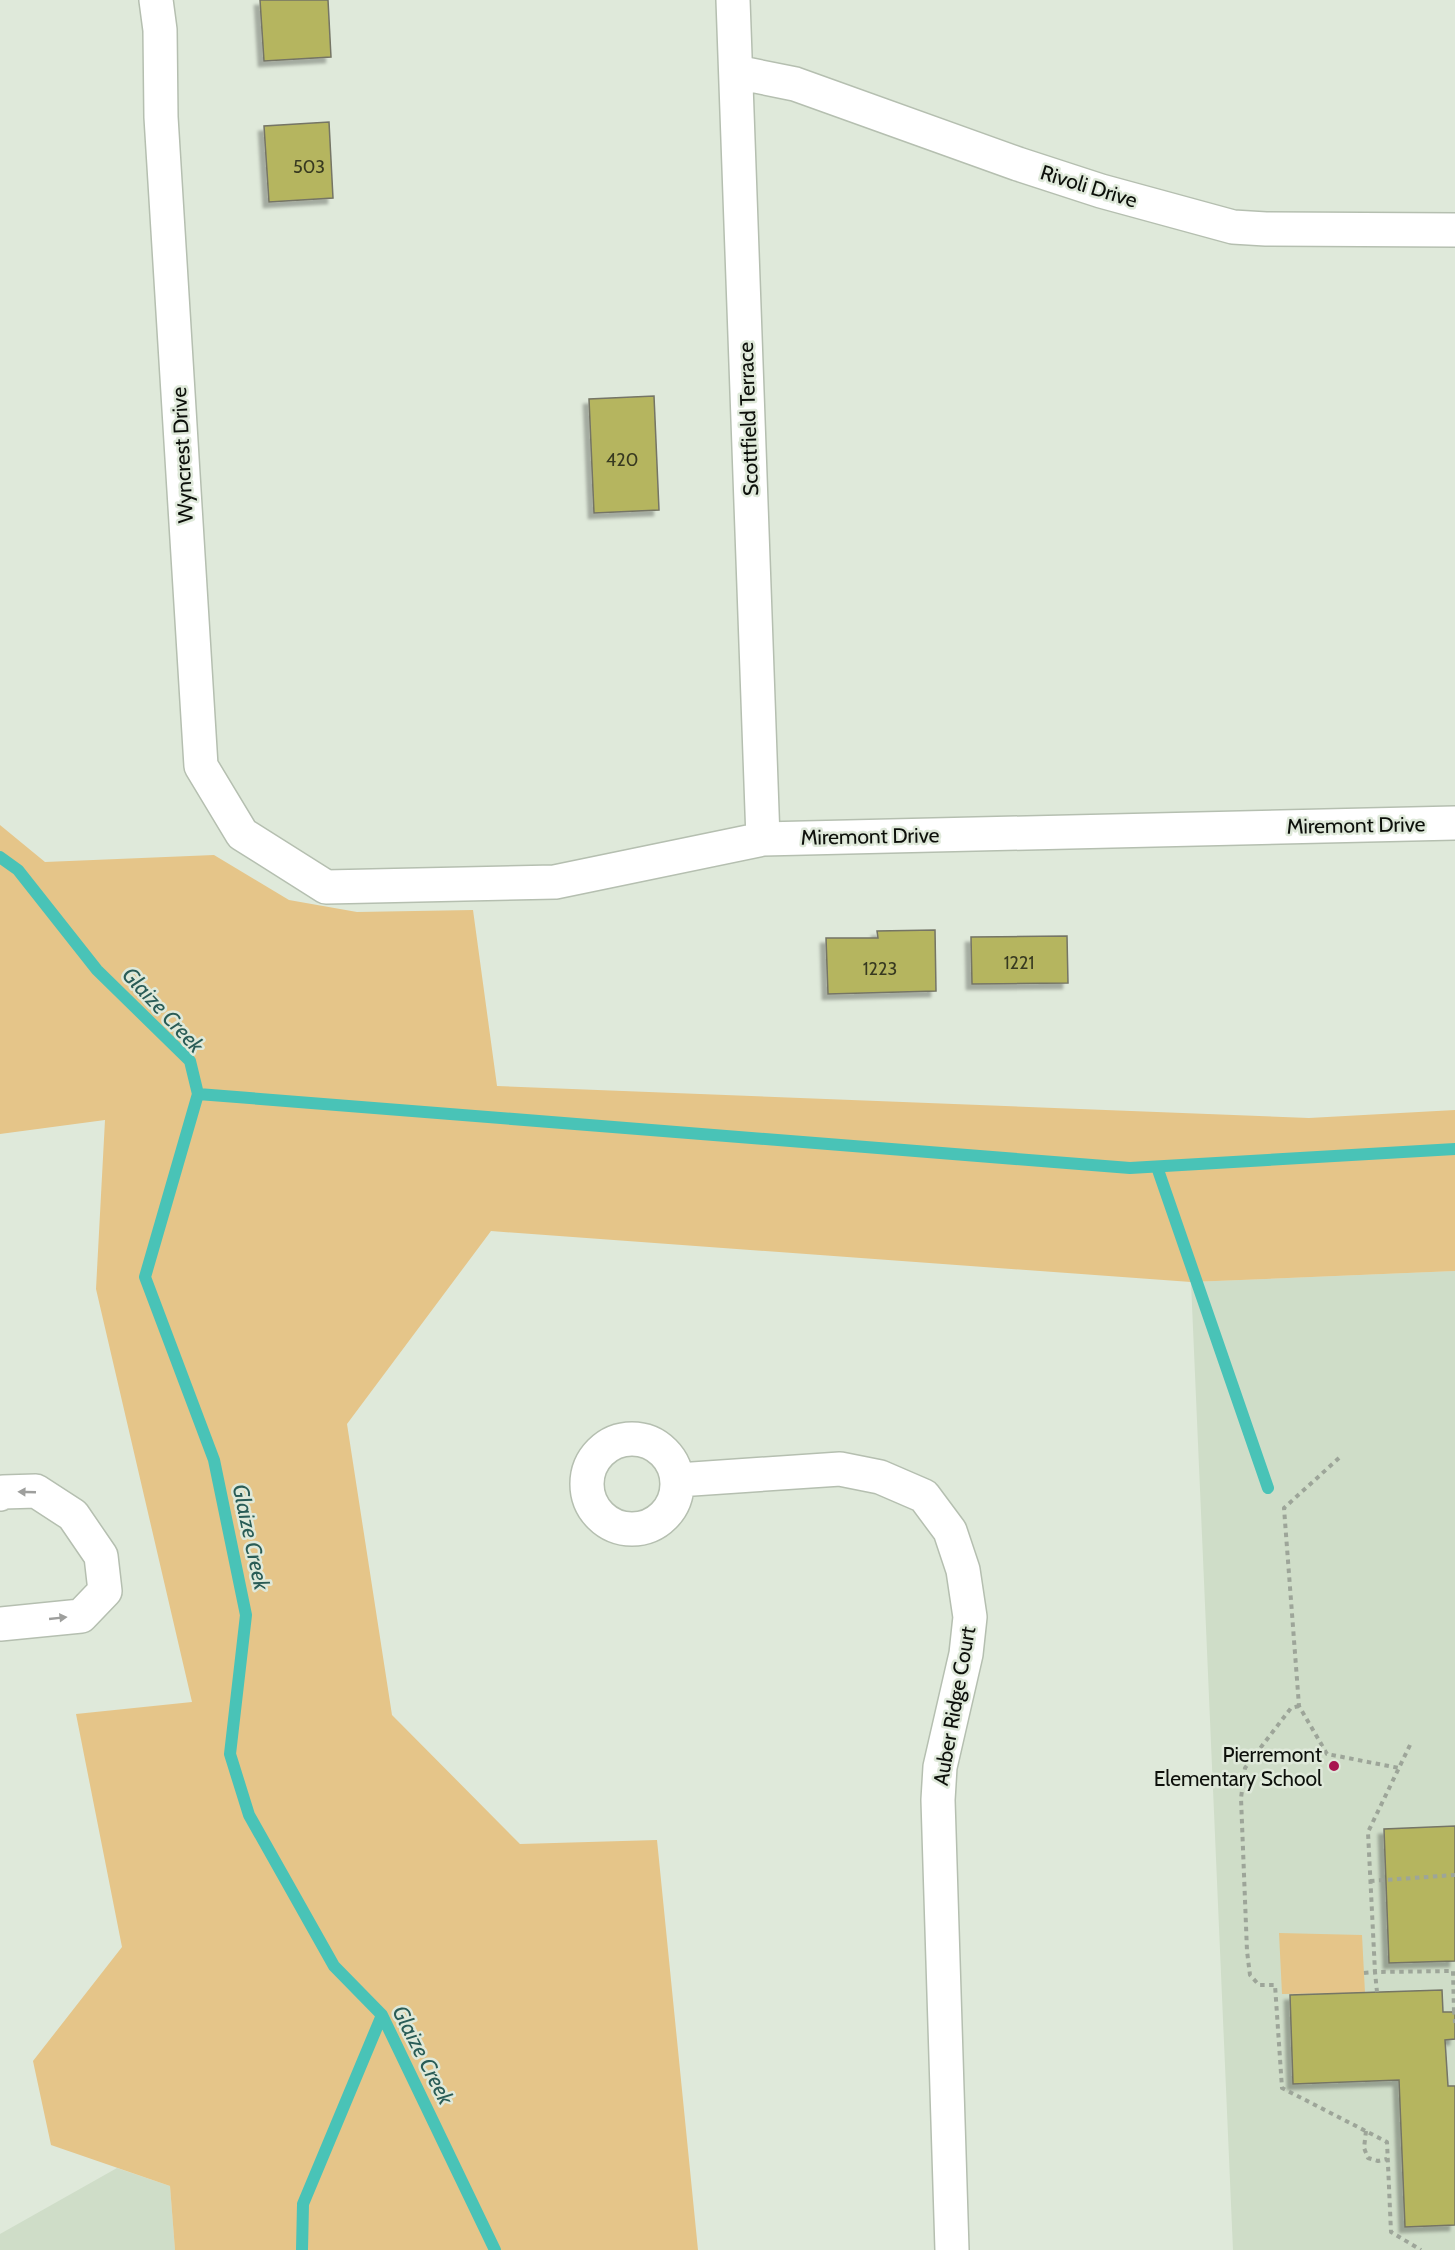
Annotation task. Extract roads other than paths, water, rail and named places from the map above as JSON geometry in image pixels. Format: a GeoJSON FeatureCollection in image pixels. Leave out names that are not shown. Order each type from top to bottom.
{"type":"FeatureCollection","features":[{"type":"Feature","properties":{"kind":"street","name":"Wyncrest Drive"},"geometry":{"type":"LineString","coordinates":[[156,0],[160,30],[161,117],[201,766],[242,834],[295,869]]}},
{"type":"Feature","properties":{"kind":"street","name":"Scottfield Terrace"},"geometry":{"type":"LineString","coordinates":[[734,0],[763,839]]}},
{"type":"Feature","properties":{"kind":"street","name":"Rivoli Drive"},"geometry":{"type":"LineString","coordinates":[[736,72],[795,84],[1101,191],[1233,227],[1455,230]]}},
{"type":"Feature","properties":{"kind":"street","name":"Miremont Drive"},"geometry":{"type":"LineString","coordinates":[[295,869],[326,887],[555,882],[763,839],[1455,823]]}},
{"type":"Feature","properties":{"kind":"street","name":"Auber Ridge Court"},"geometry":{"type":"LineString","coordinates":[[678,1480],[840,1469],[880,1477],[924,1497],[950,1531],[963,1570],[970,1617],[966,1654],[940,1767],[938,1800],[952,2250]]}},
{"type":"Feature","properties":{"kind":"street"},"geometry":{"type":"LineString","coordinates":[[0,1494],[36,1491],[73,1515],[101,1556],[105,1591],[81,1616],[0,1624]]}},
{"type":"Feature","properties":{"kind":"waterway","name":"Glaize Creek"},"geometry":{"type":"LineString","coordinates":[[0,857],[18,870],[97,970],[190,1061],[198,1094],[145,1277],[214,1460],[246,1615],[230,1754],[249,1815],[334,1966],[382,2015],[495,2250]]}},
{"type":"Feature","properties":{"kind":"waterway"},"geometry":{"type":"LineString","coordinates":[[198,1094],[1130,1168],[1455,1149]]}},
{"type":"Feature","properties":{"kind":"waterway"},"geometry":{"type":"LineString","coordinates":[[1157,1167],[1268,1488]]}},
{"type":"Feature","properties":{"kind":"waterway"},"geometry":{"type":"LineString","coordinates":[[302,2250],[303,2204],[382,2015]]}},
{"type":"Feature","properties":{"kind":"place","name":"Pierremont Elementary School"},"geometry":{"type":"Point","coordinates":[1334,1766]}}]}
